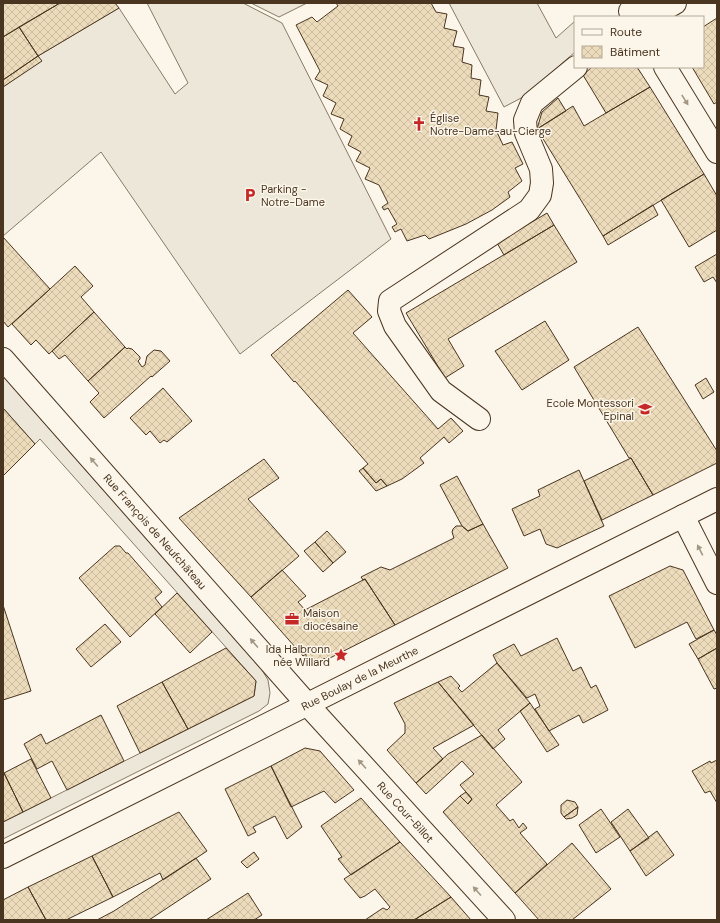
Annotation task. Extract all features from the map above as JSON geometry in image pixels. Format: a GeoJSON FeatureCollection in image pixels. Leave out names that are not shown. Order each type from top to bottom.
{"type":"FeatureCollection","features":[{"type":"Feature","properties":{"kind":"street"},"geometry":{"type":"LineString","coordinates":[[630,10],[668,7],[675,3]]}},
{"type":"Feature","properties":{"kind":"street"},"geometry":{"type":"LineString","coordinates":[[478,419],[441,391],[396,326],[389,311],[390,301],[529,210],[540,195],[542,182],[541,169],[526,133],[525,120],[532,104],[575,68]]}},
{"type":"Feature","properties":{"kind":"street"},"geometry":{"type":"LineString","coordinates":[[666,68],[717,152]]}},
{"type":"Feature","properties":{"kind":"street","name":"Rue François de Neufchâteau"},"geometry":{"type":"LineString","coordinates":[[3,359],[307,704]]}},
{"type":"Feature","properties":{"kind":"street","name":"Rue Boulay de la Meurthe"},"geometry":{"type":"LineString","coordinates":[[3,857],[717,499]]}},
{"type":"Feature","properties":{"kind":"street"},"geometry":{"type":"LineString","coordinates":[[683,516],[717,583]]}},
{"type":"Feature","properties":{"kind":"street","name":"Rue Cour-Billot"},"geometry":{"type":"LineString","coordinates":[[307,704],[504,920]]}},
{"type":"Feature","properties":{"kind":"shaded area","name":"Parking - Notre-Dame"},"geometry":{"type":"Polygon","coordinates":[[[147,3],[243,3],[282,23],[391,239],[240,354],[101,152],[3,236],[3,87],[41,61],[38,56],[119,8],[175,94],[188,83],[147,3]]]}},
{"type":"Feature","properties":{"kind":"shaded area"},"geometry":{"type":"Polygon","coordinates":[[[251,3],[307,3],[279,17],[251,3]]]}},
{"type":"Feature","properties":{"kind":"shaded area"},"geometry":{"type":"Polygon","coordinates":[[[449,3],[537,3],[556,38],[574,22],[574,53],[525,96],[504,107],[449,3]]]}},
{"type":"Feature","properties":{"kind":"shaded area"},"geometry":{"type":"Polygon","coordinates":[[[3,376],[262,670],[268,680],[270,693],[268,704],[259,711],[3,839],[3,822],[254,696],[256,681],[40,439],[35,444],[3,408],[3,376]]]}},
{"type":"Feature","properties":{"kind":"building"},"geometry":{"type":"Polygon","coordinates":[[[3,3],[60,3],[3,37],[3,3]]]}},
{"type":"Feature","properties":{"kind":"building"},"geometry":{"type":"Polygon","coordinates":[[[60,3],[115,3],[119,8],[38,56],[19,27],[60,3]]]}},
{"type":"Feature","properties":{"kind":"building","name":"Église Notre-Dame-au-Cierge"},"geometry":{"type":"Polygon","coordinates":[[[336,3],[431,3],[436,12],[447,14],[444,28],[457,31],[453,46],[464,48],[462,62],[472,65],[471,78],[481,80],[479,95],[489,97],[486,111],[498,113],[496,130],[503,145],[512,142],[523,164],[515,168],[522,181],[508,192],[510,197],[492,210],[466,224],[429,239],[425,235],[407,241],[401,229],[395,232],[392,227],[397,224],[388,208],[384,210],[382,207],[388,203],[379,185],[365,179],[370,168],[356,161],[361,152],[348,145],[352,136],[340,129],[344,119],[331,114],[336,103],[323,96],[328,85],[315,79],[320,71],[296,25],[312,17],[317,22],[338,6],[336,3]]]}},
{"type":"Feature","properties":{"kind":"building"},"geometry":{"type":"Polygon","coordinates":[[[717,18],[717,102],[714,104],[693,68],[704,68],[704,26],[717,18]]]}},
{"type":"Feature","properties":{"kind":"building"},"geometry":{"type":"Polygon","coordinates":[[[19,27],[38,56],[3,80],[3,37],[19,27]]]}},
{"type":"Feature","properties":{"kind":"building"},"geometry":{"type":"Polygon","coordinates":[[[38,56],[42,61],[3,87],[3,80],[38,56]]]}},
{"type":"Feature","properties":{"kind":"building"},"geometry":{"type":"Polygon","coordinates":[[[591,68],[638,68],[650,87],[606,113],[583,75],[591,68]]]}},
{"type":"Feature","properties":{"kind":"building"},"geometry":{"type":"Polygon","coordinates":[[[650,87],[704,174],[603,236],[537,129],[573,106],[584,126],[650,87]]]}},
{"type":"Feature","properties":{"kind":"building"},"geometry":{"type":"Polygon","coordinates":[[[558,98],[566,111],[537,129],[542,112],[558,98]]]}},
{"type":"Feature","properties":{"kind":"building"},"geometry":{"type":"Polygon","coordinates":[[[704,174],[717,196],[717,230],[689,247],[661,200],[704,174]]]}},
{"type":"Feature","properties":{"kind":"building"},"geometry":{"type":"Polygon","coordinates":[[[653,205],[658,215],[608,245],[603,236],[653,205]]]}},
{"type":"Feature","properties":{"kind":"building"},"geometry":{"type":"Polygon","coordinates":[[[547,213],[554,225],[504,255],[497,243],[547,213]]]}},
{"type":"Feature","properties":{"kind":"building"},"geometry":{"type":"Polygon","coordinates":[[[554,225],[577,262],[448,339],[464,366],[445,378],[406,313],[554,225]]]}},
{"type":"Feature","properties":{"kind":"building"},"geometry":{"type":"Polygon","coordinates":[[[3,237],[50,289],[8,327],[3,321],[3,237]]]}},
{"type":"Feature","properties":{"kind":"building"},"geometry":{"type":"Polygon","coordinates":[[[717,254],[717,283],[713,277],[704,282],[695,267],[717,254]]]}},
{"type":"Feature","properties":{"kind":"building"},"geometry":{"type":"Polygon","coordinates":[[[75,266],[93,286],[81,297],[94,312],[49,354],[36,340],[31,345],[12,324],[75,266]]]}},
{"type":"Feature","properties":{"kind":"building"},"geometry":{"type":"Polygon","coordinates":[[[348,290],[372,317],[353,333],[438,429],[451,418],[463,431],[449,443],[444,437],[420,458],[424,463],[402,479],[387,486],[381,479],[376,483],[363,468],[368,464],[271,355],[348,290]]]}},
{"type":"Feature","properties":{"kind":"building"},"geometry":{"type":"Polygon","coordinates":[[[94,312],[125,347],[88,381],[65,355],[59,359],[52,351],[94,312]]]}},
{"type":"Feature","properties":{"kind":"building"},"geometry":{"type":"Polygon","coordinates":[[[545,321],[569,360],[522,390],[495,351],[545,321]]]}},
{"type":"Feature","properties":{"kind":"building","name":"Ecole Montessori Epinal"},"geometry":{"type":"Polygon","coordinates":[[[638,327],[717,451],[717,463],[653,495],[574,367],[638,327]]]}},
{"type":"Feature","properties":{"kind":"building"},"geometry":{"type":"Polygon","coordinates":[[[125,347],[127,349],[132,349],[140,357],[138,361],[142,367],[145,365],[147,356],[154,350],[161,351],[170,361],[104,418],[90,402],[99,393],[88,381],[125,347]]]}},
{"type":"Feature","properties":{"kind":"building"},"geometry":{"type":"Polygon","coordinates":[[[706,378],[714,392],[703,399],[695,385],[706,378]]]}},
{"type":"Feature","properties":{"kind":"building"},"geometry":{"type":"Polygon","coordinates":[[[163,388],[192,421],[167,442],[164,440],[160,443],[150,431],[146,435],[130,418],[163,388]]]}},
{"type":"Feature","properties":{"kind":"building"},"geometry":{"type":"Polygon","coordinates":[[[3,408],[35,444],[3,476],[3,408]]]}},
{"type":"Feature","properties":{"kind":"building"},"geometry":{"type":"Polygon","coordinates":[[[631,458],[653,495],[602,520],[584,481],[631,458]]]}},
{"type":"Feature","properties":{"kind":"building"},"geometry":{"type":"Polygon","coordinates":[[[264,459],[279,478],[248,499],[299,556],[251,597],[179,518],[264,459]]]}},
{"type":"Feature","properties":{"kind":"building"},"geometry":{"type":"Polygon","coordinates":[[[363,468],[376,483],[381,479],[387,486],[376,491],[359,471],[363,468]]]}},
{"type":"Feature","properties":{"kind":"building"},"geometry":{"type":"Polygon","coordinates":[[[579,470],[604,526],[557,548],[546,544],[540,529],[524,536],[512,509],[540,496],[538,490],[579,470]]]}},
{"type":"Feature","properties":{"kind":"building"},"geometry":{"type":"Polygon","coordinates":[[[457,476],[483,524],[468,531],[462,526],[440,485],[457,476]]]}},
{"type":"Feature","properties":{"kind":"building"},"geometry":{"type":"Polygon","coordinates":[[[483,524],[508,568],[395,625],[365,579],[363,580],[361,577],[381,567],[390,570],[454,538],[452,532],[456,526],[462,526],[468,531],[483,524]]]}},
{"type":"Feature","properties":{"kind":"building"},"geometry":{"type":"Polygon","coordinates":[[[327,531],[346,552],[333,563],[315,542],[327,531]]]}},
{"type":"Feature","properties":{"kind":"building"},"geometry":{"type":"Polygon","coordinates":[[[315,542],[333,563],[323,572],[304,551],[315,542]]]}},
{"type":"Feature","properties":{"kind":"building"},"geometry":{"type":"Polygon","coordinates":[[[115,546],[120,546],[126,553],[128,553],[162,592],[155,598],[162,607],[130,637],[79,578],[115,546]]]}},
{"type":"Feature","properties":{"kind":"building"},"geometry":{"type":"Polygon","coordinates":[[[670,566],[683,570],[714,630],[696,639],[687,622],[635,648],[609,596],[670,566]]]}},
{"type":"Feature","properties":{"kind":"building"},"geometry":{"type":"Polygon","coordinates":[[[282,570],[306,596],[298,602],[305,610],[365,579],[395,625],[326,660],[324,658],[320,663],[306,660],[306,654],[303,656],[251,597],[282,570]]]}},
{"type":"Feature","properties":{"kind":"building"},"geometry":{"type":"Polygon","coordinates":[[[177,593],[212,632],[190,653],[155,614],[177,593]]]}},
{"type":"Feature","properties":{"kind":"building"},"geometry":{"type":"Polygon","coordinates":[[[3,605],[31,691],[3,700],[3,605]]]}},
{"type":"Feature","properties":{"kind":"building"},"geometry":{"type":"Polygon","coordinates":[[[105,624],[121,642],[91,667],[76,649],[105,624]]]}},
{"type":"Feature","properties":{"kind":"building"},"geometry":{"type":"Polygon","coordinates":[[[714,630],[717,635],[717,648],[698,659],[689,644],[714,630]]]}},
{"type":"Feature","properties":{"kind":"building"},"geometry":{"type":"Polygon","coordinates":[[[557,638],[573,671],[581,667],[591,688],[596,685],[608,710],[583,723],[579,715],[549,731],[535,709],[540,706],[535,694],[527,698],[497,663],[493,655],[514,644],[521,656],[557,638]]]}},
{"type":"Feature","properties":{"kind":"building"},"geometry":{"type":"Polygon","coordinates":[[[226,648],[256,681],[254,696],[188,729],[162,682],[226,648]]]}},
{"type":"Feature","properties":{"kind":"building"},"geometry":{"type":"Polygon","coordinates":[[[717,648],[717,688],[714,689],[698,659],[717,648]]]}},
{"type":"Feature","properties":{"kind":"building"},"geometry":{"type":"Polygon","coordinates":[[[497,663],[530,703],[498,730],[505,739],[493,749],[438,682],[451,676],[460,686],[458,688],[462,692],[497,663]]]}},
{"type":"Feature","properties":{"kind":"building"},"geometry":{"type":"Polygon","coordinates":[[[162,682],[188,729],[140,753],[117,706],[162,682]]]}},
{"type":"Feature","properties":{"kind":"building"},"geometry":{"type":"Polygon","coordinates":[[[438,682],[474,725],[433,748],[443,759],[416,783],[387,750],[405,733],[405,724],[394,703],[438,682]]]}},
{"type":"Feature","properties":{"kind":"building"},"geometry":{"type":"Polygon","coordinates":[[[530,703],[559,745],[547,752],[520,711],[530,703]]]}},
{"type":"Feature","properties":{"kind":"building"},"geometry":{"type":"Polygon","coordinates":[[[101,715],[124,761],[67,790],[52,761],[37,769],[24,744],[41,734],[46,744],[101,715]]]}},
{"type":"Feature","properties":{"kind":"building"},"geometry":{"type":"Polygon","coordinates":[[[482,735],[522,782],[496,805],[510,821],[513,819],[519,828],[523,823],[527,828],[520,833],[547,864],[515,893],[443,812],[460,796],[468,804],[472,799],[460,785],[474,774],[462,761],[426,794],[416,783],[448,754],[482,735]]]}},
{"type":"Feature","properties":{"kind":"building"},"geometry":{"type":"Polygon","coordinates":[[[305,748],[320,751],[354,790],[335,803],[324,791],[291,807],[271,766],[305,748]]]}},
{"type":"Feature","properties":{"kind":"building"},"geometry":{"type":"Polygon","coordinates":[[[31,759],[51,798],[23,812],[4,773],[31,759]]]}},
{"type":"Feature","properties":{"kind":"building"},"geometry":{"type":"Polygon","coordinates":[[[717,760],[717,803],[710,791],[705,793],[692,771],[710,761],[711,763],[717,760]]]}},
{"type":"Feature","properties":{"kind":"building"},"geometry":{"type":"Polygon","coordinates":[[[271,766],[302,827],[287,839],[275,816],[253,827],[256,832],[248,836],[225,789],[271,766]]]}},
{"type":"Feature","properties":{"kind":"building"},"geometry":{"type":"Polygon","coordinates":[[[3,773],[23,812],[3,822],[3,773]]]}},
{"type":"Feature","properties":{"kind":"building"},"geometry":{"type":"Polygon","coordinates":[[[466,792],[472,799],[468,804],[460,796],[466,792]]]}},
{"type":"Feature","properties":{"kind":"building"},"geometry":{"type":"Polygon","coordinates":[[[361,798],[400,842],[351,875],[338,859],[342,857],[321,826],[361,798]]]}},
{"type":"Feature","properties":{"kind":"building"},"geometry":{"type":"Polygon","coordinates":[[[567,800],[575,802],[578,807],[564,817],[561,813],[561,805],[567,800]]]}},
{"type":"Feature","properties":{"kind":"building"},"geometry":{"type":"Polygon","coordinates":[[[578,807],[577,815],[566,819],[564,817],[578,807]]]}},
{"type":"Feature","properties":{"kind":"building"},"geometry":{"type":"Polygon","coordinates":[[[601,809],[620,837],[596,853],[579,825],[601,809]]]}},
{"type":"Feature","properties":{"kind":"building"},"geometry":{"type":"Polygon","coordinates":[[[628,809],[649,838],[630,851],[611,822],[628,809]]]}},
{"type":"Feature","properties":{"kind":"building"},"geometry":{"type":"Polygon","coordinates":[[[179,812],[207,851],[163,880],[160,873],[113,897],[92,856],[179,812]]]}},
{"type":"Feature","properties":{"kind":"building"},"geometry":{"type":"Polygon","coordinates":[[[657,831],[674,855],[646,876],[630,851],[657,831]]]}},
{"type":"Feature","properties":{"kind":"building"},"geometry":{"type":"Polygon","coordinates":[[[400,842],[451,897],[414,920],[365,920],[383,908],[387,910],[390,907],[375,889],[360,898],[344,879],[400,842]]]}},
{"type":"Feature","properties":{"kind":"building"},"geometry":{"type":"Polygon","coordinates":[[[572,843],[611,889],[572,920],[539,920],[515,893],[572,843]]]}},
{"type":"Feature","properties":{"kind":"building"},"geometry":{"type":"Polygon","coordinates":[[[254,852],[259,859],[247,868],[241,862],[254,852]]]}},
{"type":"Feature","properties":{"kind":"building"},"geometry":{"type":"Polygon","coordinates":[[[92,856],[113,897],[66,920],[46,920],[28,887],[92,856]]]}},
{"type":"Feature","properties":{"kind":"building"},"geometry":{"type":"Polygon","coordinates":[[[196,858],[211,879],[149,920],[97,920],[114,911],[196,858]]]}},
{"type":"Feature","properties":{"kind":"building"},"geometry":{"type":"Polygon","coordinates":[[[28,887],[46,920],[3,920],[3,900],[28,887]]]}},
{"type":"Feature","properties":{"kind":"building"},"geometry":{"type":"Polygon","coordinates":[[[248,893],[262,915],[254,920],[206,920],[248,893]]]}},
{"type":"Feature","properties":{"kind":"building"},"geometry":{"type":"Polygon","coordinates":[[[451,897],[471,920],[414,920],[451,897]]]}},
{"type":"Feature","properties":{"kind":"place","name":"Église Notre-Dame-au-Cierge"},"geometry":{"type":"Point","coordinates":[419,124]}},
{"type":"Feature","properties":{"kind":"place","name":"Parking - Notre-Dame"},"geometry":{"type":"Point","coordinates":[250,195]}},
{"type":"Feature","properties":{"kind":"place","name":"Ecole Montessori Epinal"},"geometry":{"type":"Point","coordinates":[645,409]}},
{"type":"Feature","properties":{"kind":"place","name":"Maison diocésaine"},"geometry":{"type":"Point","coordinates":[292,619]}},
{"type":"Feature","properties":{"kind":"place","name":"Ida Halbronn née Willard"},"geometry":{"type":"Point","coordinates":[341,655]}}]}
